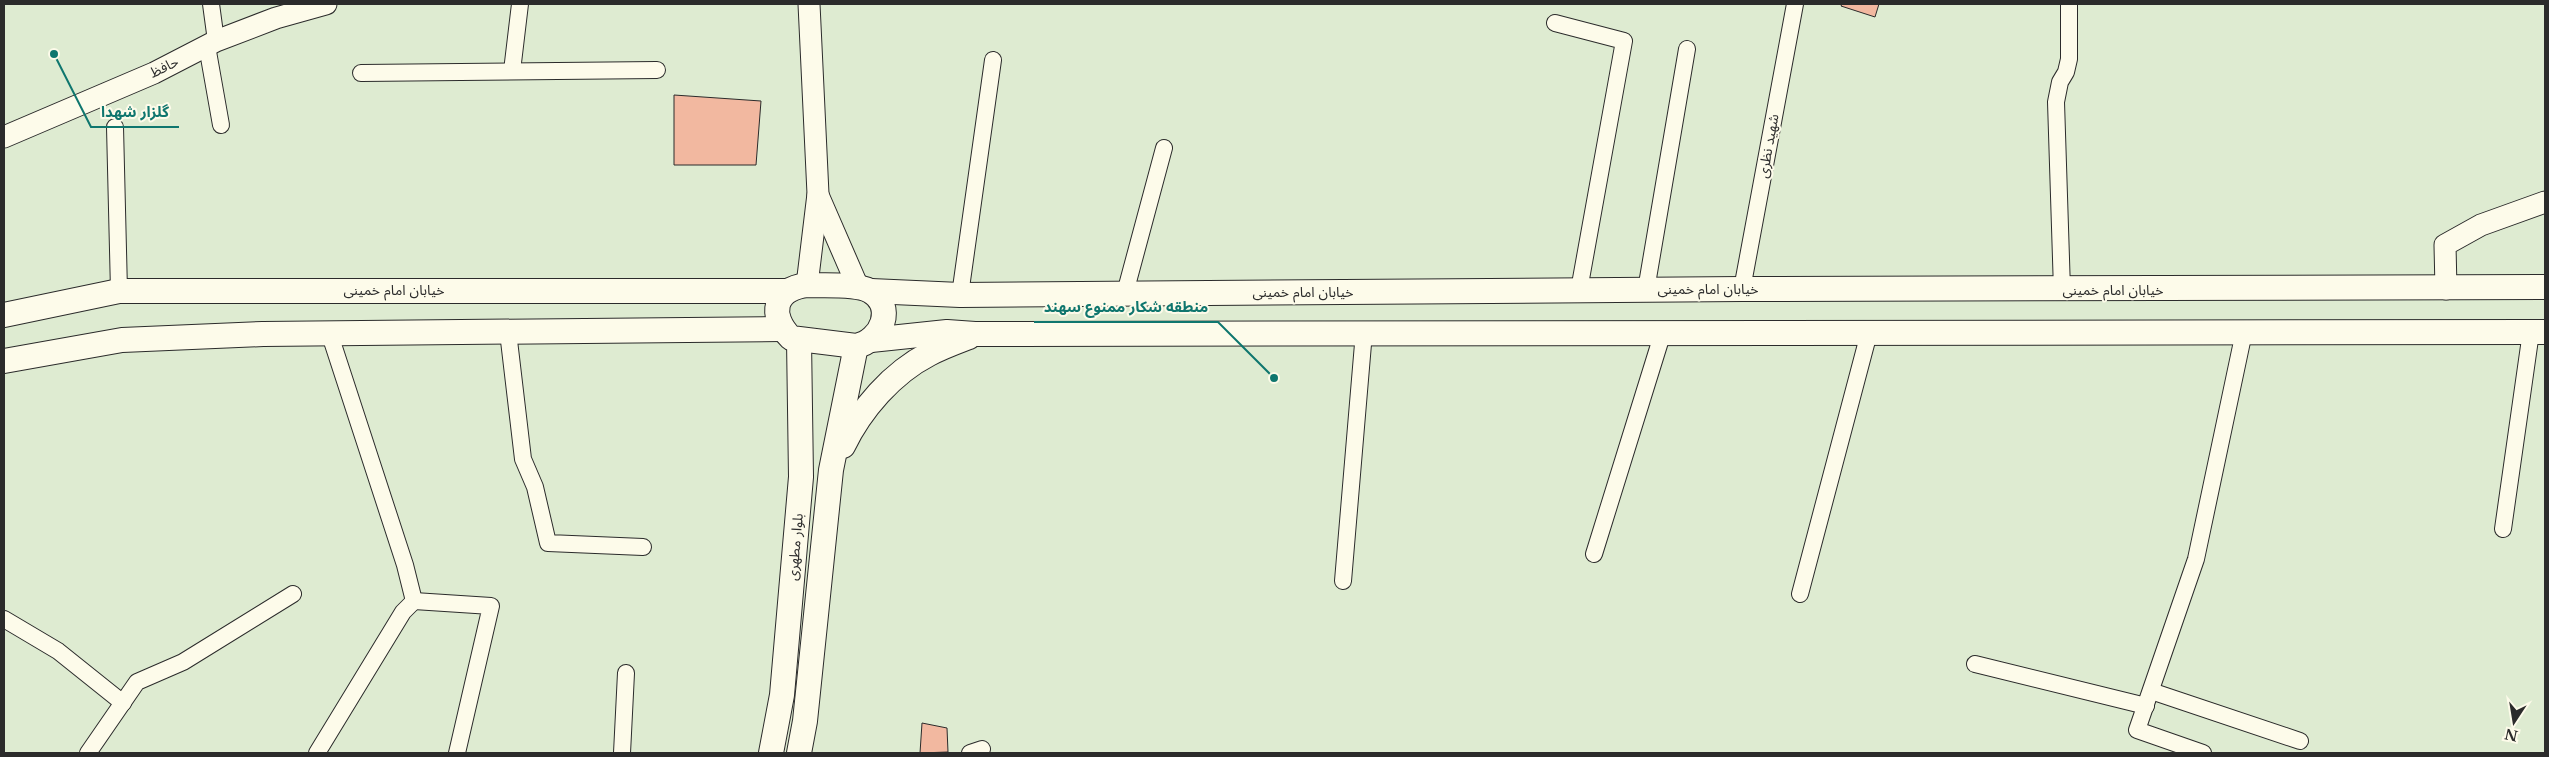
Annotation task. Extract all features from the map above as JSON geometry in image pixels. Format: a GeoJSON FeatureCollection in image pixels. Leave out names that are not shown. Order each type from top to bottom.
{"type":"FeatureCollection","features":[{"type":"Feature","properties":{"kind":"main road","name":"خیابان امام خمینی"},"geometry":{"type":"LineString","coordinates":[[4,315],[119,291],[797,288],[864,289],[960,295],[1742,289],[2062,290],[2545,287]]}},
{"type":"Feature","properties":{"kind":"main road","name":"بلوار مطهری"},"geometry":{"type":"LineString","coordinates":[[771,753],[782,695],[801,477],[790,334],[777,318],[777,308],[797,288]]}},
{"type":"Feature","properties":{"kind":"main road","name":"بلوار مطهری"},"geometry":{"type":"LineString","coordinates":[[799,753],[805,721],[831,470],[864,343],[883,325],[884,315],[882,306],[864,289]]}},
{"type":"Feature","properties":{"kind":"main road"},"geometry":{"type":"LineString","coordinates":[[4,361],[122,340],[263,334],[330,335],[508,332],[790,334],[864,343],[947,332],[975,334],[1364,332],[2538,332]]}},
{"type":"Feature","properties":{"kind":"main road"},"geometry":{"type":"LineString","coordinates":[[831,470],[854,424],[887,385],[928,354],[975,334]]}},
{"type":"Feature","properties":{"kind":"street"},"geometry":{"type":"LineString","coordinates":[[211,4],[211,43],[221,125]]}},
{"type":"Feature","properties":{"kind":"street","name":"حافظ"},"geometry":{"type":"LineString","coordinates":[[4,137],[154,73],[211,43],[276,18],[326,4]]}},
{"type":"Feature","properties":{"kind":"street"},"geometry":{"type":"LineString","coordinates":[[512,72],[520,4]]}},
{"type":"Feature","properties":{"kind":"street"},"geometry":{"type":"LineString","coordinates":[[797,288],[818,194],[808,4]]}},
{"type":"Feature","properties":{"kind":"street","name":"شهید نظری"},"geometry":{"type":"LineString","coordinates":[[1742,289],[1795,4]]}},
{"type":"Feature","properties":{"kind":"street"},"geometry":{"type":"LineString","coordinates":[[2062,290],[2056,102],[2060,82],[2066,72],[2069,59],[2069,4]]}},
{"type":"Feature","properties":{"kind":"street"},"geometry":{"type":"LineString","coordinates":[[1555,23],[1624,41],[1578,290]]}},
{"type":"Feature","properties":{"kind":"street"},"geometry":{"type":"LineString","coordinates":[[1646,290],[1687,49]]}},
{"type":"Feature","properties":{"kind":"street"},"geometry":{"type":"LineString","coordinates":[[960,295],[993,60]]}},
{"type":"Feature","properties":{"kind":"street"},"geometry":{"type":"LineString","coordinates":[[361,73],[657,70]]}},
{"type":"Feature","properties":{"kind":"street"},"geometry":{"type":"LineString","coordinates":[[115,127],[119,291]]}},
{"type":"Feature","properties":{"kind":"street"},"geometry":{"type":"LineString","coordinates":[[1124,294],[1164,148]]}},
{"type":"Feature","properties":{"kind":"street"},"geometry":{"type":"LineString","coordinates":[[818,194],[864,289]]}},
{"type":"Feature","properties":{"kind":"street"},"geometry":{"type":"LineString","coordinates":[[2446,289],[2445,245],[2481,225],[2545,202]]}},
{"type":"Feature","properties":{"kind":"street"},"geometry":{"type":"LineString","coordinates":[[508,332],[523,459],[535,486],[548,543],[643,548]]}},
{"type":"Feature","properties":{"kind":"street"},"geometry":{"type":"LineString","coordinates":[[1343,581],[1364,332]]}},
{"type":"Feature","properties":{"kind":"street"},"geometry":{"type":"LineString","coordinates":[[1594,554],[1663,332]]}},
{"type":"Feature","properties":{"kind":"street"},"geometry":{"type":"LineString","coordinates":[[2202,753],[2137,730],[2196,560],[2244,332]]}},
{"type":"Feature","properties":{"kind":"street"},"geometry":{"type":"LineString","coordinates":[[2503,529],[2538,332]]}},
{"type":"Feature","properties":{"kind":"street"},"geometry":{"type":"LineString","coordinates":[[1800,594],[1869,333]]}},
{"type":"Feature","properties":{"kind":"street"},"geometry":{"type":"LineString","coordinates":[[330,335],[405,565],[414,601]]}},
{"type":"Feature","properties":{"kind":"street"},"geometry":{"type":"LineString","coordinates":[[88,753],[137,682],[183,662],[292,594]]}},
{"type":"Feature","properties":{"kind":"street"},"geometry":{"type":"LineString","coordinates":[[317,753],[403,612],[414,601],[492,606],[456,753]]}},
{"type":"Feature","properties":{"kind":"street"},"geometry":{"type":"LineString","coordinates":[[4,619],[58,651],[123,703]]}},
{"type":"Feature","properties":{"kind":"street"},"geometry":{"type":"LineString","coordinates":[[1975,664],[2149,699],[2300,741]]}},
{"type":"Feature","properties":{"kind":"street"},"geometry":{"type":"LineString","coordinates":[[622,753],[626,673]]}},
{"type":"Feature","properties":{"kind":"green space"},"geometry":{"type":"Polygon","coordinates":[[[4,4],[2545,4],[2545,753],[4,753],[4,4]]]}},
{"type":"Feature","properties":{"kind":"building"},"geometry":{"type":"Polygon","coordinates":[[[1842,4],[1879,4],[1875,17],[1841,6],[1842,4]]]}},
{"type":"Feature","properties":{"kind":"building"},"geometry":{"type":"Polygon","coordinates":[[[674,95],[761,101],[756,165],[674,165],[674,95]]]}},
{"type":"Feature","properties":{"kind":"building"},"geometry":{"type":"Polygon","coordinates":[[[922,723],[947,728],[948,752],[920,753],[922,723]]]}},
{"type":"Feature","properties":{"kind":"place","name":"گلزار شهدا"},"geometry":{"type":"Point","coordinates":[54,54]}},
{"type":"Feature","properties":{"kind":"place","name":"منطقه شکار ممنوع سهند"},"geometry":{"type":"Point","coordinates":[1274,378]}}]}
